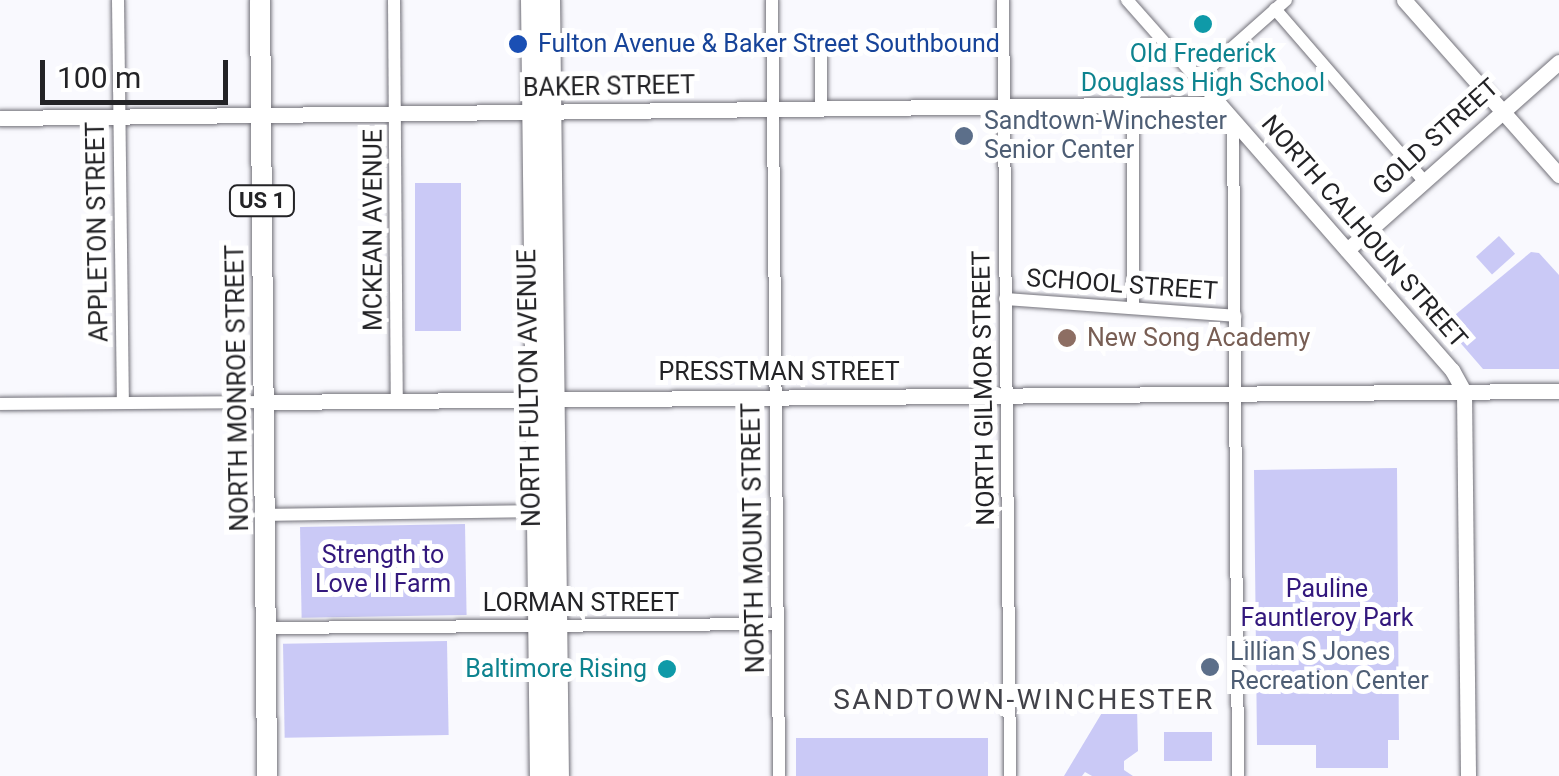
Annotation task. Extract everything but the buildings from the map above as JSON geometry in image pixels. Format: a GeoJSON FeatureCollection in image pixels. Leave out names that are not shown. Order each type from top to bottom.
{"type":"FeatureCollection","features":[{"type":"Feature","properties":{"kind":"main road","name":"NORTH MONROE STREET"},"geometry":{"type":"LineString","coordinates":[[260,0],[266,776]]}},
{"type":"Feature","properties":{"kind":"main road","name":"NORTH FULTON AVENUE"},"geometry":{"type":"LineString","coordinates":[[531,0],[542,112],[546,399],[548,625],[540,776]]}},
{"type":"Feature","properties":{"kind":"main road","name":"NORTH FULTON AVENUE"},"geometry":{"type":"LineString","coordinates":[[542,112],[550,0]]}},
{"type":"Feature","properties":{"kind":"main road","name":"NORTH FULTON AVENUE"},"geometry":{"type":"LineString","coordinates":[[546,399],[537,511],[559,776]]}},
{"type":"Feature","properties":{"kind":"street","name":"APPLETON STREET"},"geometry":{"type":"LineString","coordinates":[[118,0],[123,403]]}},
{"type":"Feature","properties":{"kind":"street","name":"MCKEAN AVENUE"},"geometry":{"type":"LineString","coordinates":[[394,0],[397,400]]}},
{"type":"Feature","properties":{"kind":"street","name":"NORTH MOUNT STREET"},"geometry":{"type":"LineString","coordinates":[[772,0],[779,776]]}},
{"type":"Feature","properties":{"kind":"street","name":"NORTH GILMOR STREET"},"geometry":{"type":"LineString","coordinates":[[1003,0],[1010,776]]}},
{"type":"Feature","properties":{"kind":"street","name":"NORTH CALHOUN STREET"},"geometry":{"type":"LineString","coordinates":[[1128,0],[1452,370],[1464,392]]}},
{"type":"Feature","properties":{"kind":"street"},"geometry":{"type":"LineString","coordinates":[[1404,0],[1559,175]]}},
{"type":"Feature","properties":{"kind":"street"},"geometry":{"type":"LineString","coordinates":[[1197,79],[1281,5],[1424,181]]}},
{"type":"Feature","properties":{"kind":"street"},"geometry":{"type":"LineString","coordinates":[[821,47],[821,110]]}},
{"type":"Feature","properties":{"kind":"street","name":"GOLD STREET"},"geometry":{"type":"LineString","coordinates":[[1347,250],[1559,62]]}},
{"type":"Feature","properties":{"kind":"street","name":"BAKER STREET"},"geometry":{"type":"LineString","coordinates":[[0,118],[1219,104]]}},
{"type":"Feature","properties":{"kind":"street"},"geometry":{"type":"LineString","coordinates":[[1133,106],[1133,308]]}},
{"type":"Feature","properties":{"kind":"street"},"geometry":{"type":"LineString","coordinates":[[1233,120],[1238,776]]}},
{"type":"Feature","properties":{"kind":"street","name":"SCHOOL STREET"},"geometry":{"type":"LineString","coordinates":[[1005,299],[1235,316]]}},
{"type":"Feature","properties":{"kind":"street","name":"PRESSTMAN STREET"},"geometry":{"type":"LineString","coordinates":[[0,404],[1559,391]]}},
{"type":"Feature","properties":{"kind":"street"},"geometry":{"type":"LineString","coordinates":[[1464,392],[1468,776]]}},
{"type":"Feature","properties":{"kind":"street"},"geometry":{"type":"LineString","coordinates":[[264,515],[537,511]]}},
{"type":"Feature","properties":{"kind":"street","name":"LORMAN STREET"},"geometry":{"type":"LineString","coordinates":[[265,628],[778,624]]}},
{"type":"Feature","properties":{"kind":"green space"},"geometry":{"type":"Polygon","coordinates":[[[415,183],[461,183],[461,331],[415,331],[415,183]]]}},
{"type":"Feature","properties":{"kind":"green space"},"geometry":{"type":"Polygon","coordinates":[[[1499,236],[1515,254],[1492,275],[1476,257],[1499,236]]]}},
{"type":"Feature","properties":{"kind":"green space"},"geometry":{"type":"Polygon","coordinates":[[[1531,252],[1539,253],[1559,275],[1559,369],[1483,369],[1444,324],[1531,252]]]}},
{"type":"Feature","properties":{"kind":"green space","name":"Pauline Fauntleroy Park"},"geometry":{"type":"Polygon","coordinates":[[[1397,468],[1399,740],[1388,740],[1388,768],[1316,768],[1316,745],[1257,745],[1254,470],[1397,468]]]}},
{"type":"Feature","properties":{"kind":"green space","name":"Strength to Love II Farm"},"geometry":{"type":"Polygon","coordinates":[[[465,524],[467,615],[302,618],[300,527],[465,524]]]}},
{"type":"Feature","properties":{"kind":"green space"},"geometry":{"type":"Polygon","coordinates":[[[447,641],[449,735],[285,738],[283,644],[447,641]]]}},
{"type":"Feature","properties":{"kind":"green space"},"geometry":{"type":"Polygon","coordinates":[[[1106,706],[1137,706],[1138,751],[1124,761],[1124,770],[1133,776],[1092,776],[1085,772],[1082,776],[1064,776],[1106,706]]]}},
{"type":"Feature","properties":{"kind":"green space"},"geometry":{"type":"Polygon","coordinates":[[[1164,732],[1212,732],[1212,761],[1164,761],[1164,732]]]}},
{"type":"Feature","properties":{"kind":"green space"},"geometry":{"type":"Polygon","coordinates":[[[796,738],[988,738],[988,776],[796,776],[796,738]]]}},
{"type":"Feature","properties":{"kind":"place","name":"Old Frederick Douglass High School"},"geometry":{"type":"Point","coordinates":[1203,24]}},
{"type":"Feature","properties":{"kind":"place","name":"Fulton Avenue & Baker Street Southbound"},"geometry":{"type":"Point","coordinates":[518,44]}},
{"type":"Feature","properties":{"kind":"place","name":"Sandtown-Winchester Senior Center"},"geometry":{"type":"Point","coordinates":[964,136]}},
{"type":"Feature","properties":{"kind":"place","name":"New Song Academy"},"geometry":{"type":"Point","coordinates":[1067,338]}},
{"type":"Feature","properties":{"kind":"place","name":"Lillian S Jones Recreation Center"},"geometry":{"type":"Point","coordinates":[1210,667]}},
{"type":"Feature","properties":{"kind":"place","name":"Baltimore Rising"},"geometry":{"type":"Point","coordinates":[667,669]}},
{"type":"Feature","properties":{"kind":"district","name":"SANDTOWN-WINCHESTER"},"geometry":{"type":"Point","coordinates":[1024,700]}}]}
